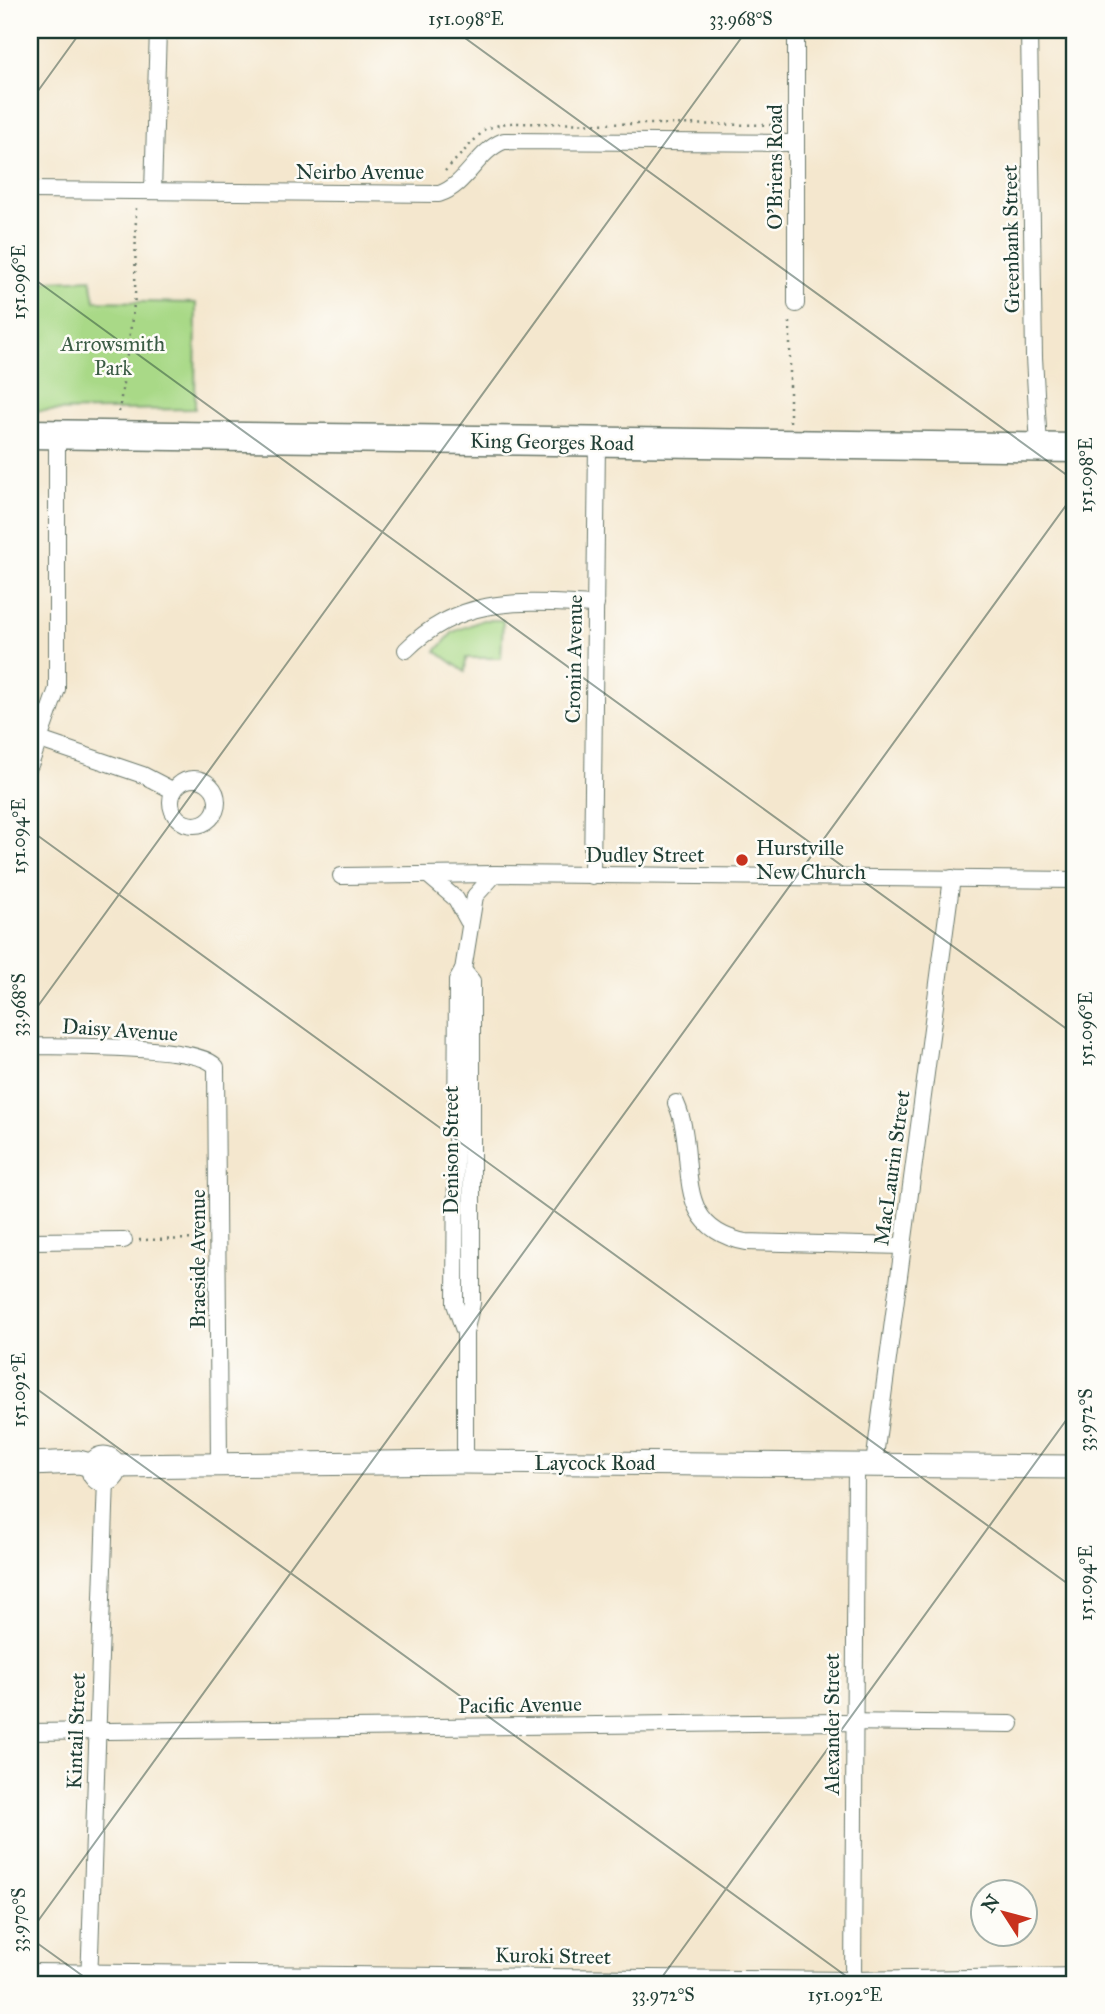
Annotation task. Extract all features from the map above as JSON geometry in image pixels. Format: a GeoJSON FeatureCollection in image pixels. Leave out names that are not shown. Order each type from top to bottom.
{"type":"FeatureCollection","features":[{"type":"Feature","properties":{"kind":"highway","name":"King Georges Road"},"geometry":{"type":"LineString","coordinates":[[43,434],[1075,448]]}},
{"type":"Feature","properties":{"kind":"street"},"geometry":{"type":"LineString","coordinates":[[153,191],[158,30]]}},
{"type":"Feature","properties":{"kind":"street","name":"O'Briens Road"},"geometry":{"type":"LineString","coordinates":[[793,304],[796,30]]}},
{"type":"Feature","properties":{"kind":"street","name":"Greenbank Street"},"geometry":{"type":"LineString","coordinates":[[1028,30],[1034,356],[1040,447]]}},
{"type":"Feature","properties":{"kind":"street","name":"Neirbo Avenue"},"geometry":{"type":"LineString","coordinates":[[30,190],[439,194],[449,191],[495,144],[522,138],[795,143]]}},
{"type":"Feature","properties":{"kind":"street"},"geometry":{"type":"LineString","coordinates":[[30,765],[58,689],[43,434]]}},
{"type":"Feature","properties":{"kind":"street","name":"Cronin Avenue"},"geometry":{"type":"LineString","coordinates":[[593,876],[597,443]]}},
{"type":"Feature","properties":{"kind":"street"},"geometry":{"type":"LineString","coordinates":[[406,650],[429,629],[468,610],[507,602],[596,605]]}},
{"type":"Feature","properties":{"kind":"street"},"geometry":{"type":"LineString","coordinates":[[40,740],[143,775],[174,791]]}},
{"type":"Feature","properties":{"kind":"street","name":"Dudley Street"},"geometry":{"type":"LineString","coordinates":[[341,876],[495,874],[1075,880]]}},
{"type":"Feature","properties":{"kind":"street","name":"Denison Street"},"geometry":{"type":"LineString","coordinates":[[465,1462],[465,1333],[455,1304],[457,981],[463,970],[468,921],[475,897],[495,874]]}},
{"type":"Feature","properties":{"kind":"street"},"geometry":{"type":"LineString","coordinates":[[429,876],[456,900],[468,921]]}},
{"type":"Feature","properties":{"kind":"street","name":"MacLaurin Street"},"geometry":{"type":"LineString","coordinates":[[865,1465],[903,1246],[952,878]]}},
{"type":"Feature","properties":{"kind":"street","name":"Daisy Avenue"},"geometry":{"type":"LineString","coordinates":[[30,1046],[118,1047],[208,1059]]}},
{"type":"Feature","properties":{"kind":"street","name":"Braeside Avenue"},"geometry":{"type":"LineString","coordinates":[[208,1059],[216,1073],[220,1239],[219,1463]]}},
{"type":"Feature","properties":{"kind":"street"},"geometry":{"type":"LineString","coordinates":[[676,1103],[687,1131],[690,1194],[703,1220],[723,1237],[746,1242],[903,1246]]}},
{"type":"Feature","properties":{"kind":"street"},"geometry":{"type":"LineString","coordinates":[[30,1241],[124,1240]]}},
{"type":"Feature","properties":{"kind":"street","name":"Laycock Road"},"geometry":{"type":"LineString","coordinates":[[30,1464],[79,1462],[105,1471],[219,1463],[465,1462],[1075,1467]]}},
{"type":"Feature","properties":{"kind":"street","name":"Alexander Street"},"geometry":{"type":"LineString","coordinates":[[853,1982],[853,1722],[865,1465]]}},
{"type":"Feature","properties":{"kind":"street","name":"Kintail Street"},"geometry":{"type":"LineString","coordinates":[[89,1978],[105,1471]]}},
{"type":"Feature","properties":{"kind":"street","name":"Pacific Avenue"},"geometry":{"type":"LineString","coordinates":[[30,1732],[853,1722],[1011,1724]]}},
{"type":"Feature","properties":{"kind":"street","name":"Kuroki Street"},"geometry":{"type":"LineString","coordinates":[[30,1972],[89,1978],[853,1982],[1075,1976]]}},
{"type":"Feature","properties":{"kind":"path"},"geometry":{"type":"LineString","coordinates":[[440,176],[476,136],[498,124],[783,125]]}},
{"type":"Feature","properties":{"kind":"path"},"geometry":{"type":"LineString","coordinates":[[118,415],[135,297],[136,205]]}},
{"type":"Feature","properties":{"kind":"path"},"geometry":{"type":"LineString","coordinates":[[790,422],[793,304]]}},
{"type":"Feature","properties":{"kind":"path"},"geometry":{"type":"LineString","coordinates":[[124,1240],[220,1239]]}},
{"type":"Feature","properties":{"kind":"green space","name":"Arrowsmith Park"},"geometry":{"type":"Polygon","coordinates":[[[91,279],[95,301],[196,303],[195,409],[30,411],[30,282],[91,279]]]}},
{"type":"Feature","properties":{"kind":"green space"},"geometry":{"type":"Polygon","coordinates":[[[483,620],[503,620],[501,658],[466,658],[465,672],[436,651],[453,632],[483,620]]]}},
{"type":"Feature","properties":{"kind":"place","name":"Hurstville New Church"},"geometry":{"type":"Point","coordinates":[742,860]}}]}
